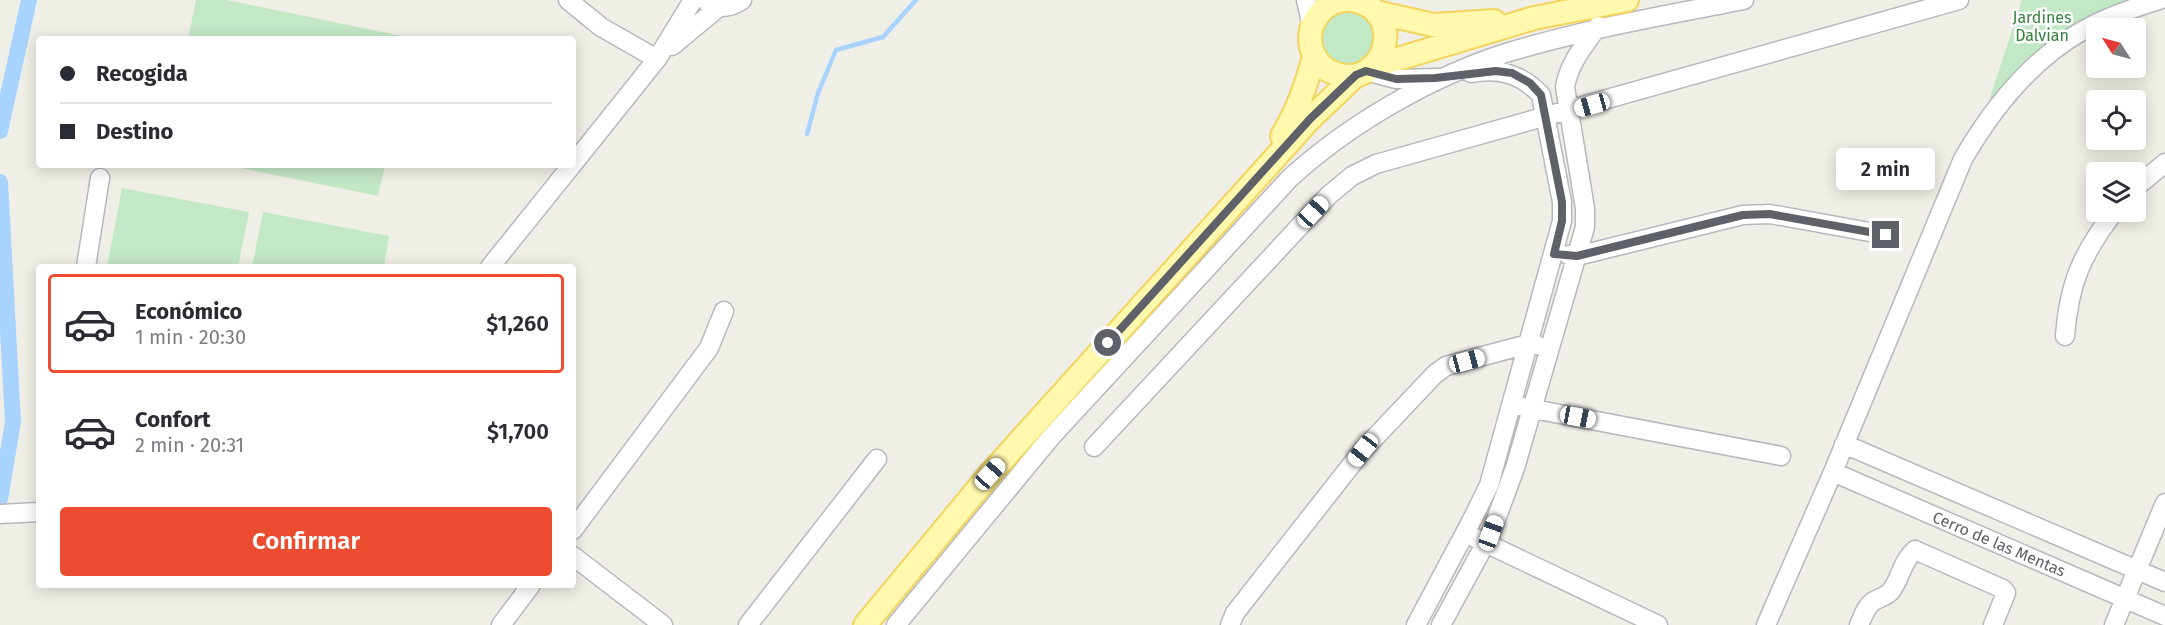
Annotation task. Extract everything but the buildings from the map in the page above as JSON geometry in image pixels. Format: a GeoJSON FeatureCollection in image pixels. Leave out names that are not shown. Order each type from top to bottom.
{"type":"FeatureCollection","features":[{"type":"Feature","properties":{"kind":"main road"},"geometry":{"type":"LineString","coordinates":[[1257,179],[1305,92],[1314,56],[1310,36],[1312,27],[1322,10],[1330,4],[1345,0]]}},
{"type":"Feature","properties":{"kind":"main road"},"geometry":{"type":"LineString","coordinates":[[1352,0],[1433,25],[1534,18]]}},
{"type":"Feature","properties":{"kind":"main road"},"geometry":{"type":"LineString","coordinates":[[1314,56],[1320,64],[1336,74],[1364,71],[1534,18],[1622,1]]}},
{"type":"Feature","properties":{"kind":"main road"},"geometry":{"type":"LineString","coordinates":[[865,625],[900,582],[1000,480],[1310,119],[1380,58],[1386,39],[1386,9]]}},
{"type":"Feature","properties":{"kind":"street"},"geometry":{"type":"LineString","coordinates":[[568,0],[601,27],[657,59]]}},
{"type":"Feature","properties":{"kind":"street"},"geometry":{"type":"LineString","coordinates":[[657,59],[693,0]]}},
{"type":"Feature","properties":{"kind":"street"},"geometry":{"type":"LineString","coordinates":[[576,159],[657,59],[711,4],[728,7],[742,0]]}},
{"type":"Feature","properties":{"kind":"street"},"geometry":{"type":"LineString","coordinates":[[1306,0],[1312,27]]}},
{"type":"Feature","properties":{"kind":"street"},"geometry":{"type":"LineString","coordinates":[[1042,432],[1290,178],[1348,131],[1443,77],[1508,53],[1597,28],[1744,0]]}},
{"type":"Feature","properties":{"kind":"street"},"geometry":{"type":"LineString","coordinates":[[1094,447],[1329,195],[1352,176],[1376,164],[1959,0]]}},
{"type":"Feature","properties":{"kind":"street"},"geometry":{"type":"LineString","coordinates":[[1766,625],[1833,472],[1964,159],[1978,134],[2002,100],[2048,55],[2081,31],[2127,10],[2159,0]]}},
{"type":"Feature","properties":{"kind":"street"},"geometry":{"type":"LineString","coordinates":[[1441,625],[1486,543],[1515,468],[1586,227],[1585,208],[1565,87],[1568,72],[1597,28],[1622,1]]}},
{"type":"Feature","properties":{"kind":"street"},"geometry":{"type":"LineString","coordinates":[[1364,71],[1396,79],[1496,71],[1512,73],[1530,83],[1541,95],[1562,202],[1562,221],[1554,254],[1489,485],[1416,625]]}},
{"type":"Feature","properties":{"kind":"street"},"geometry":{"type":"LineString","coordinates":[[2146,179],[2165,163]]}},
{"type":"Feature","properties":{"kind":"street"},"geometry":{"type":"LineString","coordinates":[[492,264],[569,168]]}},
{"type":"Feature","properties":{"kind":"street"},"geometry":{"type":"LineString","coordinates":[[86,264],[100,178]]}},
{"type":"Feature","properties":{"kind":"street"},"geometry":{"type":"LineString","coordinates":[[1554,254],[1577,256],[1743,215],[1770,214],[1886,235]]}},
{"type":"Feature","properties":{"kind":"street"},"geometry":{"type":"LineString","coordinates":[[2065,336],[2067,306],[2077,270],[2107,222]]}},
{"type":"Feature","properties":{"kind":"street"},"geometry":{"type":"LineString","coordinates":[[576,526],[709,348],[724,311]]}},
{"type":"Feature","properties":{"kind":"street"},"geometry":{"type":"LineString","coordinates":[[1230,625],[1234,613],[1363,450],[1435,374],[1446,366],[1528,344],[1551,345]]}},
{"type":"Feature","properties":{"kind":"street"},"geometry":{"type":"LineString","coordinates":[[1512,405],[1781,456]]}},
{"type":"Feature","properties":{"kind":"street","name":"Cerro de las Mentas"},"geometry":{"type":"LineString","coordinates":[[1844,444],[2165,582]]}},
{"type":"Feature","properties":{"kind":"street"},"geometry":{"type":"LineString","coordinates":[[748,625],[877,459]]}},
{"type":"Feature","properties":{"kind":"street","name":"Cerro de las Mentas"},"geometry":{"type":"LineString","coordinates":[[1833,472],[2165,616]]}},
{"type":"Feature","properties":{"kind":"street"},"geometry":{"type":"LineString","coordinates":[[896,625],[920,595],[1000,480]]}},
{"type":"Feature","properties":{"kind":"street"},"geometry":{"type":"LineString","coordinates":[[2114,625],[2165,503]]}},
{"type":"Feature","properties":{"kind":"street"},"geometry":{"type":"LineString","coordinates":[[0,514],[35,512]]}},
{"type":"Feature","properties":{"kind":"street"},"geometry":{"type":"LineString","coordinates":[[1465,534],[1658,625]]}},
{"type":"Feature","properties":{"kind":"street"},"geometry":{"type":"LineString","coordinates":[[1859,625],[1866,609],[1873,602],[1886,596],[1892,589],[1907,557],[1915,550],[2003,589],[2006,593],[1993,625]]}},
{"type":"Feature","properties":{"kind":"street"},"geometry":{"type":"LineString","coordinates":[[576,558],[663,625]]}},
{"type":"Feature","properties":{"kind":"street"},"geometry":{"type":"LineString","coordinates":[[900,582],[920,595]]}},
{"type":"Feature","properties":{"kind":"street"},"geometry":{"type":"LineString","coordinates":[[501,625],[529,588]]}},
{"type":"Feature","properties":{"kind":"green space"},"geometry":{"type":"Polygon","coordinates":[[[196,0],[227,0],[401,36],[189,36],[196,0]]]}},
{"type":"Feature","properties":{"kind":"green space","name":"Jardines Dalvian"},"geometry":{"type":"Polygon","coordinates":[[[2022,0],[2159,0],[2114,18],[2086,18],[2086,29],[2081,31],[1978,134],[2022,0]]]}},
{"type":"Feature","properties":{"kind":"green space"},"geometry":{"type":"Polygon","coordinates":[[[1348,10],[1358,12],[1367,18],[1373,27],[1375,37],[1373,47],[1367,56],[1358,62],[1348,64],[1338,62],[1329,56],[1323,47],[1321,37],[1323,27],[1329,18],[1338,12],[1348,10]]]}},
{"type":"Feature","properties":{"kind":"green space"},"geometry":{"type":"Polygon","coordinates":[[[241,168],[384,168],[378,196],[241,168]]]}},
{"type":"Feature","properties":{"kind":"green space"},"geometry":{"type":"Polygon","coordinates":[[[122,188],[249,212],[239,264],[108,264],[122,188]]]}},
{"type":"Feature","properties":{"kind":"green space"},"geometry":{"type":"Polygon","coordinates":[[[263,212],[389,236],[384,264],[253,264],[263,212]]]}},
{"type":"Feature","properties":{"kind":"waterway"},"geometry":{"type":"LineString","coordinates":[[0,131],[29,0]]}},
{"type":"Feature","properties":{"kind":"waterway"},"geometry":{"type":"LineString","coordinates":[[807,134],[818,93],[836,50],[883,37],[916,0]]}},
{"type":"Feature","properties":{"kind":"waterway"},"geometry":{"type":"LineString","coordinates":[[0,182],[13,422],[0,499]]}},
{"type":"Feature","properties":{"kind":"route"},"geometry":{"type":"LineString","coordinates":[[1108,343],[1310,119],[1356,75],[1366,71],[1396,79],[1435,78],[1496,71],[1512,73],[1530,83],[1541,95],[1562,202],[1562,221],[1554,254],[1577,256],[1743,215],[1770,214],[1886,235]]}}]}
